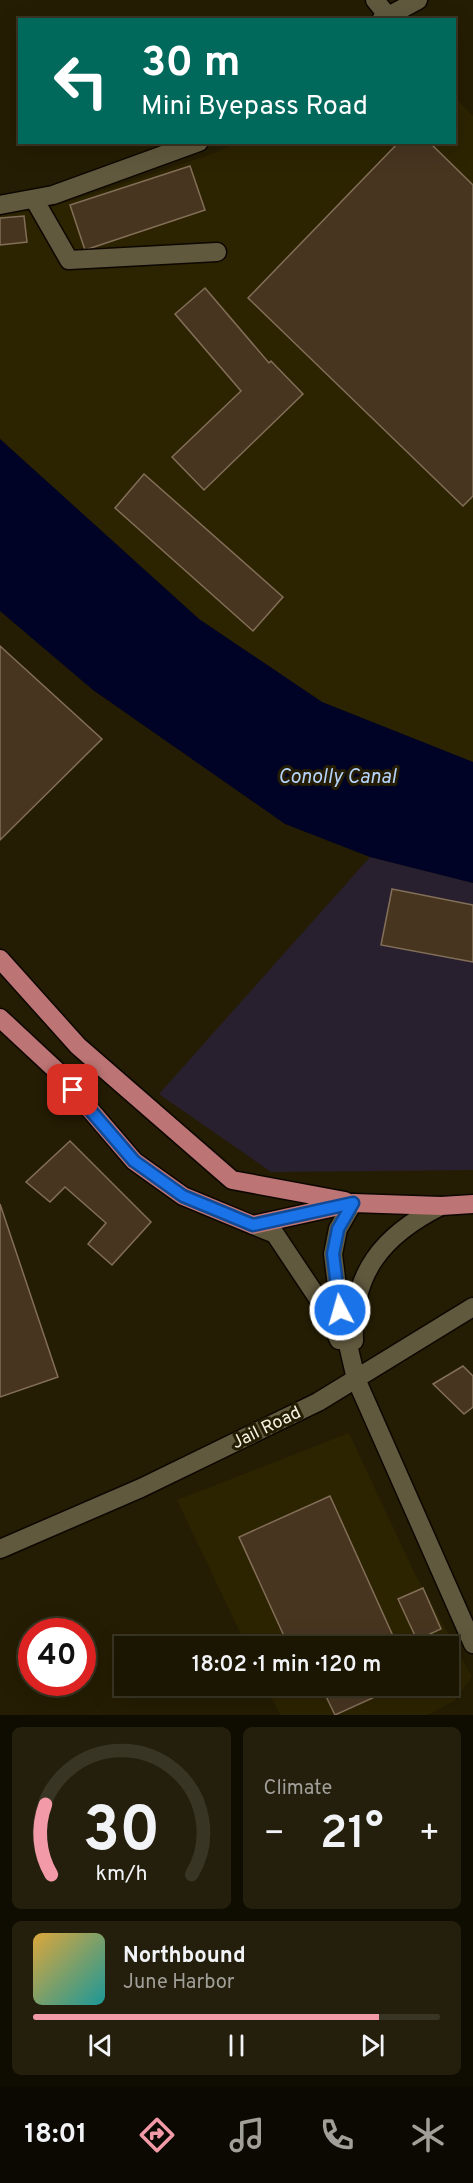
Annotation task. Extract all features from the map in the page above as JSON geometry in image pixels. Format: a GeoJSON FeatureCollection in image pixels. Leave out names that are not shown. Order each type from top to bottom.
{"type":"FeatureCollection","features":[{"type":"Feature","properties":{"kind":"main road"},"geometry":{"type":"LineString","coordinates":[[0,959],[78,1046],[232,1180],[353,1203],[441,1206],[473,1204]]}},
{"type":"Feature","properties":{"kind":"main road"},"geometry":{"type":"LineString","coordinates":[[0,1018],[58,1072],[134,1161],[183,1196],[253,1225],[353,1203]]}},
{"type":"Feature","properties":{"kind":"street"},"geometry":{"type":"LineString","coordinates":[[375,0],[384,17],[418,0]]}},
{"type":"Feature","properties":{"kind":"street"},"geometry":{"type":"LineString","coordinates":[[0,205],[53,195],[193,144]]}},
{"type":"Feature","properties":{"kind":"street"},"geometry":{"type":"LineString","coordinates":[[34,199],[69,260],[217,252]]}},
{"type":"Feature","properties":{"kind":"street"},"geometry":{"type":"LineString","coordinates":[[353,1203],[338,1229],[333,1254],[340,1310],[356,1379]]}},
{"type":"Feature","properties":{"kind":"street"},"geometry":{"type":"LineString","coordinates":[[356,1379],[353,1323],[357,1297],[369,1266],[387,1241],[414,1220],[441,1206]]}},
{"type":"Feature","properties":{"kind":"street"},"geometry":{"type":"LineString","coordinates":[[253,1225],[275,1234],[324,1309],[473,1644]]}},
{"type":"Feature","properties":{"kind":"street","name":"Jail Road"},"geometry":{"type":"LineString","coordinates":[[0,1549],[141,1488],[318,1402],[473,1307]]}},
{"type":"Feature","properties":{"kind":"shaded area"},"geometry":{"type":"Polygon","coordinates":[[[456,99],[473,116],[473,762],[322,702],[199,619],[0,439],[0,214],[52,207],[215,153],[232,144],[456,144],[456,99]]]}},
{"type":"Feature","properties":{"kind":"shaded area"},"geometry":{"type":"Polygon","coordinates":[[[370,857],[473,883],[473,1170],[271,1172],[159,1094],[370,857]]]}},
{"type":"Feature","properties":{"kind":"shaded area"},"geometry":{"type":"Polygon","coordinates":[[[349,1433],[414,1572],[449,1636],[242,1636],[177,1500],[349,1433]]]}},
{"type":"Feature","properties":{"kind":"shaded area"},"geometry":{"type":"Polygon","coordinates":[[[459,1653],[472,1677],[459,1694],[459,1653]]]}},
{"type":"Feature","properties":{"kind":"shaded area"},"geometry":{"type":"Polygon","coordinates":[[[271,1696],[458,1696],[454,1701],[428,1715],[280,1715],[271,1696]]]}},
{"type":"Feature","properties":{"kind":"water","name":"Conolly Canal"},"geometry":{"type":"Polygon","coordinates":[[[0,439],[199,619],[322,702],[473,762],[473,883],[370,857],[285,824],[93,690],[0,611],[0,439]]]}},
{"type":"Feature","properties":{"kind":"building"},"geometry":{"type":"Polygon","coordinates":[[[397,144],[431,144],[473,185],[473,496],[463,506],[248,298],[397,144]]]}},
{"type":"Feature","properties":{"kind":"building"},"geometry":{"type":"Polygon","coordinates":[[[190,166],[205,210],[85,250],[70,205],[190,166]]]}},
{"type":"Feature","properties":{"kind":"building"},"geometry":{"type":"Polygon","coordinates":[[[24,216],[27,242],[0,245],[0,218],[24,216]]]}},
{"type":"Feature","properties":{"kind":"building"},"geometry":{"type":"Polygon","coordinates":[[[205,288],[269,363],[271,361],[303,394],[204,490],[172,457],[241,391],[175,314],[205,288]]]}},
{"type":"Feature","properties":{"kind":"building"},"geometry":{"type":"Polygon","coordinates":[[[144,474],[283,597],[253,631],[115,508],[144,474]]]}},
{"type":"Feature","properties":{"kind":"building"},"geometry":{"type":"Polygon","coordinates":[[[0,646],[102,739],[0,840],[0,646]]]}},
{"type":"Feature","properties":{"kind":"building"},"geometry":{"type":"Polygon","coordinates":[[[392,889],[473,905],[473,962],[381,945],[392,889]]]}},
{"type":"Feature","properties":{"kind":"building"},"geometry":{"type":"Polygon","coordinates":[[[70,1141],[151,1222],[112,1265],[88,1244],[106,1223],[65,1187],[50,1202],[26,1182],[70,1141]]]}},
{"type":"Feature","properties":{"kind":"building"},"geometry":{"type":"Polygon","coordinates":[[[0,1204],[58,1377],[0,1397],[0,1204]]]}},
{"type":"Feature","properties":{"kind":"building"},"geometry":{"type":"Polygon","coordinates":[[[463,1366],[473,1376],[473,1407],[464,1414],[433,1384],[463,1366]]]}},
{"type":"Feature","properties":{"kind":"building"},"geometry":{"type":"Polygon","coordinates":[[[330,1496],[393,1636],[284,1636],[239,1537],[330,1496]]]}},
{"type":"Feature","properties":{"kind":"building"},"geometry":{"type":"Polygon","coordinates":[[[423,1588],[441,1629],[426,1636],[415,1636],[398,1599],[423,1588]]]}},
{"type":"Feature","properties":{"kind":"building"},"geometry":{"type":"Polygon","coordinates":[[[326,1696],[377,1696],[335,1715],[326,1696]]]}},
{"type":"Feature","properties":{"kind":"route"},"geometry":{"type":"LineString","coordinates":[[73,1090],[134,1161],[183,1196],[253,1225],[353,1203],[338,1229],[333,1254],[340,1310]]}}]}
